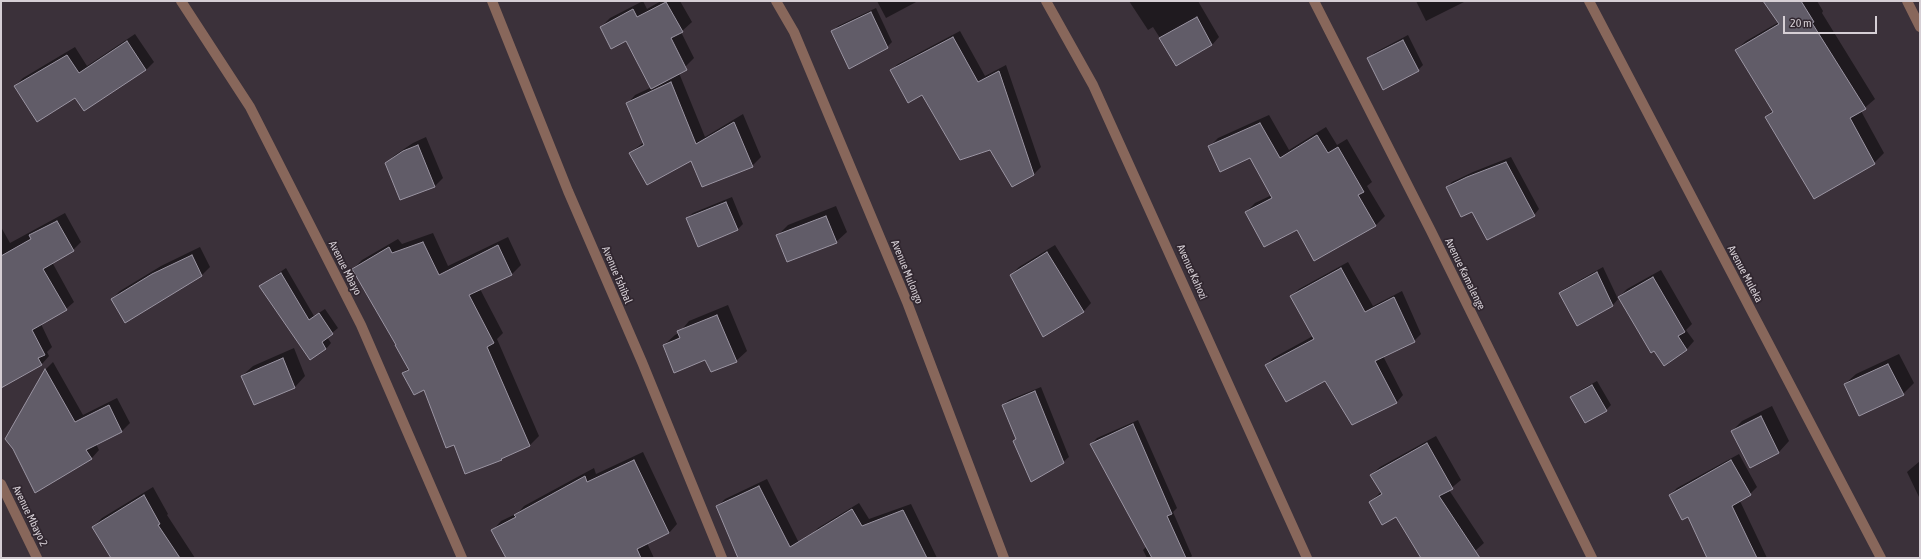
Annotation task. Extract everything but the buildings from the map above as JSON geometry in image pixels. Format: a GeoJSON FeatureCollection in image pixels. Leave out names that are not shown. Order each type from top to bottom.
{"type":"FeatureCollection","features":[{"type":"Feature","properties":{"kind":"street","name":"Avenue Mbayo"},"geometry":{"type":"LineString","coordinates":[[181,1],[250,107],[357,318],[462,558]]}},
{"type":"Feature","properties":{"kind":"street","name":"Avenue Tshibal"},"geometry":{"type":"LineString","coordinates":[[492,1],[568,191],[642,362],[722,558]]}},
{"type":"Feature","properties":{"kind":"street","name":"Avenue Mulongo"},"geometry":{"type":"LineString","coordinates":[[776,1],[794,32],[907,302],[1004,558]]}},
{"type":"Feature","properties":{"kind":"street","name":"Avenue Kahozi"},"geometry":{"type":"LineString","coordinates":[[1046,1],[1093,85],[1307,558]]}},
{"type":"Feature","properties":{"kind":"street","name":"Avenue Kamalenge"},"geometry":{"type":"LineString","coordinates":[[1314,1],[1431,231],[1592,558]]}},
{"type":"Feature","properties":{"kind":"street","name":"Avenue Muleka"},"geometry":{"type":"LineString","coordinates":[[1589,1],[1881,558]]}},
{"type":"Feature","properties":{"kind":"street"},"geometry":{"type":"LineString","coordinates":[[1907,1],[1920,27]]}},
{"type":"Feature","properties":{"kind":"street","name":"Avenue Mbayo 2"},"geometry":{"type":"LineString","coordinates":[[1,484],[37,558]]}}]}
